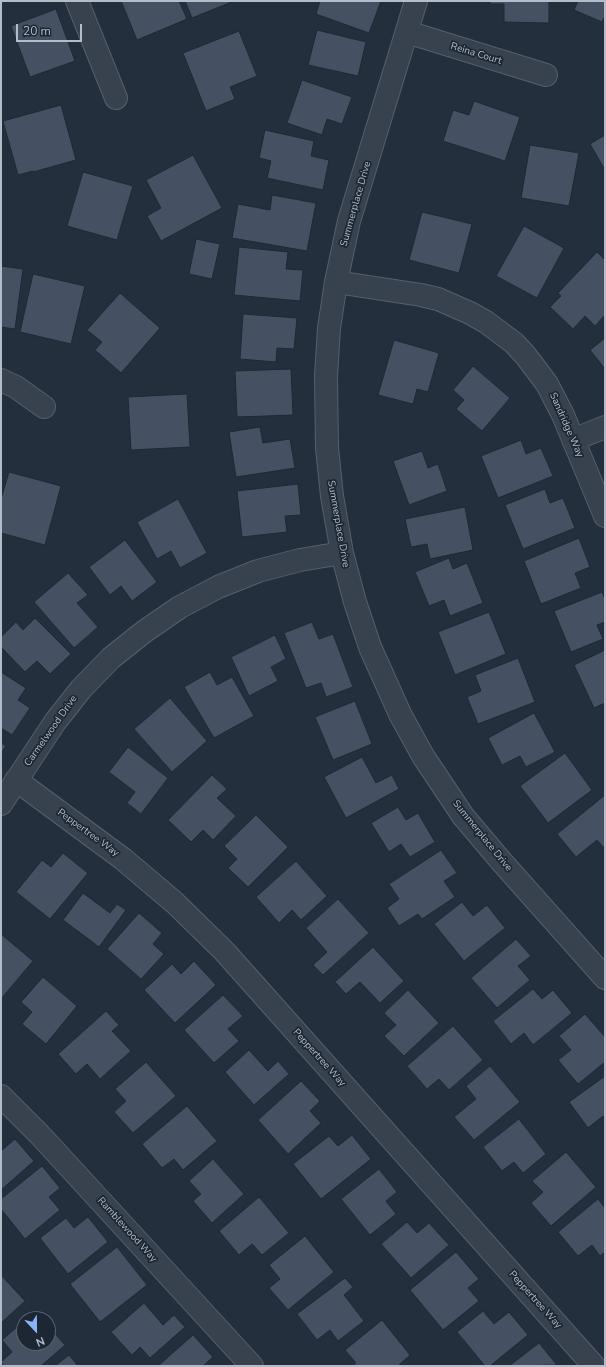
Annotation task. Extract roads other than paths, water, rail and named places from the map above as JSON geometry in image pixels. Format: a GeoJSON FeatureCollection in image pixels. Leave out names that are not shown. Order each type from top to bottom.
{"type":"FeatureCollection","features":[{"type":"Feature","properties":{"kind":"street"},"geometry":{"type":"LineString","coordinates":[[77,1],[116,98]]}},
{"type":"Feature","properties":{"kind":"street","name":"Summerplace Drive"},"geometry":{"type":"LineString","coordinates":[[416,1],[349,221],[336,282],[329,328],[326,376],[327,448],[332,496],[342,553],[355,602],[370,648],[400,714],[423,756],[463,816],[605,978]]}},
{"type":"Feature","properties":{"kind":"street","name":"Reina Court"},"geometry":{"type":"LineString","coordinates":[[407,32],[546,75]]}},
{"type":"Feature","properties":{"kind":"street","name":"Sandridge Way"},"geometry":{"type":"LineString","coordinates":[[336,282],[432,298],[470,313],[486,322],[514,344],[526,356],[547,384],[564,415],[605,516]]}},
{"type":"Feature","properties":{"kind":"street"},"geometry":{"type":"LineString","coordinates":[[1,380],[16,387],[44,407]]}},
{"type":"Feature","properties":{"kind":"street"},"geometry":{"type":"LineString","coordinates":[[573,440],[605,427]]}},
{"type":"Feature","properties":{"kind":"street","name":"Carmelwood Drive"},"geometry":{"type":"LineString","coordinates":[[1,804],[54,722],[81,689],[111,658],[145,631],[180,607],[225,584],[258,571],[300,560],[342,553]]}},
{"type":"Feature","properties":{"kind":"street","name":"Peppertree Way"},"geometry":{"type":"LineString","coordinates":[[16,780],[123,859],[175,903],[224,951],[594,1366]]}},
{"type":"Feature","properties":{"kind":"street","name":"Ramblewood Way"},"geometry":{"type":"LineString","coordinates":[[1,1096],[46,1140],[252,1366]]}}]}
